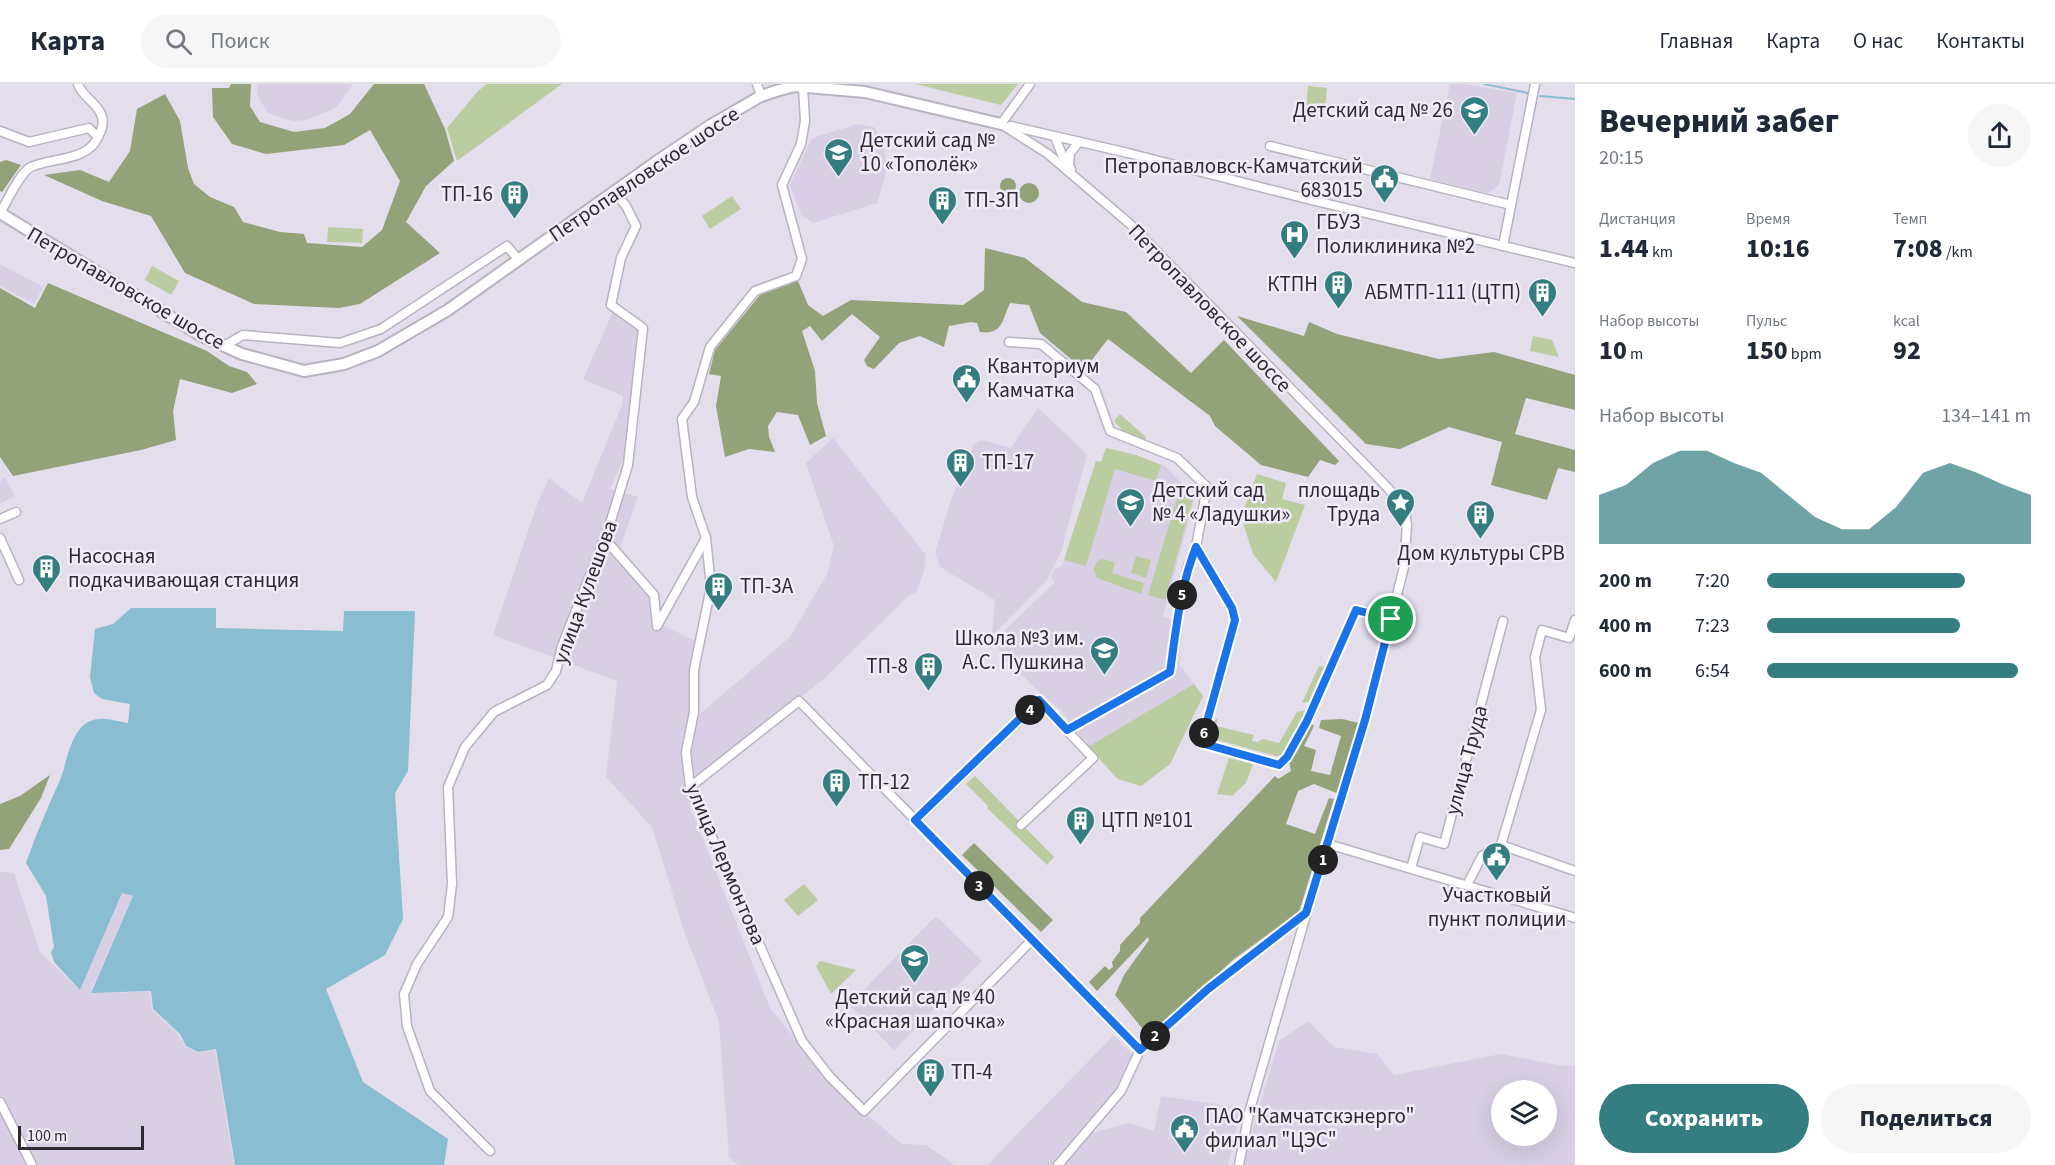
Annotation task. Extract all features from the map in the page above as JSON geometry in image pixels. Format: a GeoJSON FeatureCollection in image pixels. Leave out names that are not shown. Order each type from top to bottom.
{"type":"FeatureCollection","features":[{"type":"Feature","properties":{"kind":"main road","name":"Петропавловское шоссе"},"geometry":{"type":"LineString","coordinates":[[0,213],[200,335],[251,357],[304,371],[344,364],[378,351],[448,310],[614,190],[711,125],[761,96],[803,87],[865,92],[1001,124]]}},
{"type":"Feature","properties":{"kind":"street"},"geometry":{"type":"LineString","coordinates":[[0,213],[21,176],[29,167],[87,150],[95,144],[103,121],[102,114],[80,90],[78,84]]}},
{"type":"Feature","properties":{"kind":"street"},"geometry":{"type":"LineString","coordinates":[[757,84],[761,96]]}},
{"type":"Feature","properties":{"kind":"street"},"geometry":{"type":"LineString","coordinates":[[1030,84],[1001,124],[1575,262]]}},
{"type":"Feature","properties":{"kind":"street"},"geometry":{"type":"LineString","coordinates":[[1503,246],[1535,84]]}},
{"type":"Feature","properties":{"kind":"street","name":"улица Лермонтова"},"geometry":{"type":"LineString","coordinates":[[803,87],[805,121],[801,144],[782,184],[802,259],[796,276],[755,291],[710,347],[694,402],[682,419],[692,497],[706,538],[711,587],[694,670],[694,712],[686,752],[690,787],[802,1041],[830,1077],[864,1111],[1032,940]]}},
{"type":"Feature","properties":{"kind":"street","name":"Петропавловское шоссе"},"geometry":{"type":"LineString","coordinates":[[1001,124],[1048,154],[1130,224],[1388,488],[1405,511],[1407,525],[1404,567],[1391,619],[1365,720],[1306,913],[1250,1113],[1239,1165]]}},
{"type":"Feature","properties":{"kind":"street"},"geometry":{"type":"LineString","coordinates":[[0,131],[29,142],[89,128],[99,137]]}},
{"type":"Feature","properties":{"kind":"street"},"geometry":{"type":"LineString","coordinates":[[1046,135],[1044,142],[1048,154]]}},
{"type":"Feature","properties":{"kind":"street"},"geometry":{"type":"LineString","coordinates":[[1055,137],[1076,178]]}},
{"type":"Feature","properties":{"kind":"street"},"geometry":{"type":"LineString","coordinates":[[1069,166],[1070,153],[1079,142]]}},
{"type":"Feature","properties":{"kind":"street"},"geometry":{"type":"LineString","coordinates":[[1270,146],[1511,205]]}},
{"type":"Feature","properties":{"kind":"street","name":"улица Кулешова"},"geometry":{"type":"LineString","coordinates":[[490,1151],[430,1090],[407,1026],[404,994],[417,964],[448,917],[452,884],[448,787],[465,747],[494,712],[547,685],[556,671],[562,646],[604,538],[628,465],[643,328],[611,305],[621,258],[636,226],[626,206],[614,190]]}},
{"type":"Feature","properties":{"kind":"street"},"geometry":{"type":"LineString","coordinates":[[224,346],[243,335],[340,343],[381,329],[507,246],[519,260]]}},
{"type":"Feature","properties":{"kind":"street"},"geometry":{"type":"LineString","coordinates":[[1009,342],[1041,344],[1095,389],[1110,430],[1177,458],[1207,487],[1196,547],[1188,566],[1179,610],[1170,672],[1067,730]]}},
{"type":"Feature","properties":{"kind":"street"},"geometry":{"type":"LineString","coordinates":[[0,519],[15,512]]}},
{"type":"Feature","properties":{"kind":"street"},"geometry":{"type":"LineString","coordinates":[[0,538],[19,580]]}},
{"type":"Feature","properties":{"kind":"street"},"geometry":{"type":"LineString","coordinates":[[604,538],[654,595],[657,626],[706,538]]}},
{"type":"Feature","properties":{"kind":"street"},"geometry":{"type":"LineString","coordinates":[[1196,547],[1232,608],[1235,620],[1201,743],[1279,765],[1287,757],[1307,721],[1356,610],[1391,619]]}},
{"type":"Feature","properties":{"kind":"street"},"geometry":{"type":"LineString","coordinates":[[1467,885],[1482,856],[1501,844],[1541,710],[1534,657],[1542,630],[1569,638],[1575,620]]}},
{"type":"Feature","properties":{"kind":"street","name":"улица Труда"},"geometry":{"type":"LineString","coordinates":[[1411,868],[1420,837],[1444,844],[1503,621]]}},
{"type":"Feature","properties":{"kind":"street"},"geometry":{"type":"LineString","coordinates":[[690,787],[799,700],[1140,1050]]}},
{"type":"Feature","properties":{"kind":"street"},"geometry":{"type":"LineString","coordinates":[[915,820],[1039,700],[1093,758],[1022,825]]}},
{"type":"Feature","properties":{"kind":"street"},"geometry":{"type":"LineString","coordinates":[[1328,844],[1575,918]]}},
{"type":"Feature","properties":{"kind":"street"},"geometry":{"type":"LineString","coordinates":[[1501,844],[1575,871]]}},
{"type":"Feature","properties":{"kind":"street"},"geometry":{"type":"LineString","coordinates":[[1058,1165],[1121,1091],[1140,1050],[1208,989],[1306,913]]}},
{"type":"Feature","properties":{"kind":"street"},"geometry":{"type":"LineString","coordinates":[[0,1102],[32,1165]]}},
{"type":"Feature","properties":{"kind":"shaded area"},"geometry":{"type":"Polygon","coordinates":[[[257,84],[353,84],[338,105],[329,111],[306,120],[293,121],[268,113],[258,97],[257,84]]]}},
{"type":"Feature","properties":{"kind":"shaded area","name":"Детский сад № 26"},"geometry":{"type":"Polygon","coordinates":[[[1450,84],[1464,84],[1517,93],[1499,185],[1488,193],[1430,179],[1450,84]]]}},
{"type":"Feature","properties":{"kind":"shaded area","name":"Детский сад № 10 «Тополёк»"},"geometry":{"type":"Polygon","coordinates":[[[858,124],[874,127],[884,145],[887,169],[877,203],[813,223],[801,215],[790,185],[811,140],[858,124]]]}},
{"type":"Feature","properties":{"kind":"shaded area"},"geometry":{"type":"Polygon","coordinates":[[[0,264],[43,287],[34,304],[0,286],[0,264]]]}},
{"type":"Feature","properties":{"kind":"shaded area"},"geometry":{"type":"Polygon","coordinates":[[[613,312],[639,330],[625,456],[610,489],[638,497],[616,559],[661,609],[663,625],[697,642],[692,714],[700,714],[790,637],[827,574],[834,546],[806,463],[833,438],[926,555],[924,571],[917,591],[906,598],[823,680],[696,779],[690,807],[770,1008],[837,1089],[902,1144],[926,1145],[955,1165],[739,1165],[729,1157],[719,1022],[684,931],[652,827],[606,777],[617,681],[493,635],[538,502],[549,478],[582,503],[622,405],[623,396],[583,379],[613,312]]]}},
{"type":"Feature","properties":{"kind":"shaded area"},"geometry":{"type":"Polygon","coordinates":[[[1038,408],[1087,454],[1061,552],[1047,580],[992,636],[995,600],[940,567],[935,553],[952,497],[959,482],[962,482],[973,445],[981,440],[1011,448],[1038,408]]]}},
{"type":"Feature","properties":{"kind":"shaded area","name":"Школа №3 им. А.С. Пушкина"},"geometry":{"type":"Polygon","coordinates":[[[1106,448],[1136,455],[1165,466],[1195,497],[1163,616],[1183,625],[1179,664],[1203,696],[1170,764],[1141,786],[1118,779],[1088,747],[1061,710],[1043,696],[1003,656],[996,644],[1002,633],[1055,582],[1051,578],[1054,569],[1062,566],[1096,461],[1101,462],[1106,448]]]}},
{"type":"Feature","properties":{"kind":"shaded area"},"geometry":{"type":"Polygon","coordinates":[[[5,478],[15,496],[0,504],[0,481],[5,478]]]}},
{"type":"Feature","properties":{"kind":"shaded area"},"geometry":{"type":"Polygon","coordinates":[[[0,872],[14,873],[40,952],[80,990],[122,893],[133,896],[90,993],[150,992],[152,1010],[179,1035],[185,1047],[198,1053],[215,1050],[234,1165],[0,1165],[0,872]]]}},
{"type":"Feature","properties":{"kind":"shaded area","name":"Детский сад № 40 «Красная шапочка»"},"geometry":{"type":"Polygon","coordinates":[[[936,916],[982,961],[894,1050],[849,1005],[936,916]]]}},
{"type":"Feature","properties":{"kind":"shaded area"},"geometry":{"type":"Polygon","coordinates":[[[1308,1021],[1334,1047],[1377,1054],[1394,1075],[1501,1054],[1564,1066],[1575,1065],[1575,1165],[1242,1165],[1279,1041],[1308,1021]]]}},
{"type":"Feature","properties":{"kind":"shaded area"},"geometry":{"type":"Polygon","coordinates":[[[1114,1035],[1134,1057],[1119,1089],[1053,1165],[987,1165],[1114,1035]]]}},
{"type":"Feature","properties":{"kind":"shaded area"},"geometry":{"type":"Polygon","coordinates":[[[1161,1096],[1242,1108],[1228,1165],[1062,1165],[1092,1133],[1129,1123],[1154,1131],[1161,1096]]]}},
{"type":"Feature","properties":{"kind":"green space"},"geometry":{"type":"Polygon","coordinates":[[[231,84],[251,84],[250,106],[260,122],[294,132],[325,128],[350,114],[374,84],[424,84],[445,129],[454,161],[426,186],[406,222],[440,253],[360,304],[339,308],[254,304],[185,273],[151,216],[102,201],[44,175],[80,170],[109,182],[130,151],[137,109],[165,94],[180,121],[188,168],[194,184],[210,197],[234,207],[243,222],[280,232],[304,234],[307,243],[362,247],[382,230],[400,181],[370,130],[344,145],[266,154],[232,144],[213,117],[212,88],[229,88],[231,84]]]}},
{"type":"Feature","properties":{"kind":"green space"},"geometry":{"type":"Polygon","coordinates":[[[487,84],[562,84],[457,161],[447,128],[478,91],[487,84]]]}},
{"type":"Feature","properties":{"kind":"green space"},"geometry":{"type":"Polygon","coordinates":[[[915,84],[1018,84],[1001,105],[915,84]]]}},
{"type":"Feature","properties":{"kind":"green space"},"geometry":{"type":"Polygon","coordinates":[[[1308,86],[1327,88],[1324,119],[1305,117],[1308,86]]]}},
{"type":"Feature","properties":{"kind":"green space"},"geometry":{"type":"Polygon","coordinates":[[[6,160],[21,165],[2,192],[0,191],[0,162],[6,160]]]}},
{"type":"Feature","properties":{"kind":"green space"},"geometry":{"type":"Polygon","coordinates":[[[1008,178],[1016,186],[1008,194],[1000,186],[1008,178]]]}},
{"type":"Feature","properties":{"kind":"green space"},"geometry":{"type":"Polygon","coordinates":[[[1029,183],[1036,186],[1039,193],[1036,200],[1029,203],[1022,200],[1019,193],[1022,186],[1029,183]]]}},
{"type":"Feature","properties":{"kind":"green space"},"geometry":{"type":"Polygon","coordinates":[[[732,196],[741,209],[710,229],[702,216],[732,196]]]}},
{"type":"Feature","properties":{"kind":"green space"},"geometry":{"type":"Polygon","coordinates":[[[328,227],[363,229],[362,243],[327,242],[328,227]]]}},
{"type":"Feature","properties":{"kind":"green space"},"geometry":{"type":"Polygon","coordinates":[[[985,248],[1025,258],[1082,302],[1126,312],[1191,373],[1224,340],[1339,461],[1335,465],[1320,460],[1308,477],[1261,465],[1215,426],[1210,416],[1108,339],[1084,370],[1040,333],[1029,305],[1010,303],[1001,325],[993,331],[980,332],[977,323],[971,322],[949,326],[944,347],[920,336],[899,343],[874,369],[867,366],[864,360],[880,337],[852,314],[822,341],[810,326],[802,331],[815,371],[817,403],[826,436],[810,445],[798,415],[777,412],[768,426],[769,437],[775,452],[749,449],[725,457],[716,406],[721,376],[709,374],[715,350],[760,295],[798,281],[808,305],[823,316],[851,300],[963,305],[984,290],[985,248]]]}},
{"type":"Feature","properties":{"kind":"green space"},"geometry":{"type":"Polygon","coordinates":[[[152,266],[179,281],[171,295],[145,280],[152,266]]]}},
{"type":"Feature","properties":{"kind":"green space"},"geometry":{"type":"Polygon","coordinates":[[[48,283],[207,351],[229,366],[247,372],[257,384],[232,393],[180,379],[173,411],[176,440],[141,450],[13,476],[0,457],[0,288],[35,308],[48,283]]]}},
{"type":"Feature","properties":{"kind":"green space"},"geometry":{"type":"Polygon","coordinates":[[[1237,316],[1304,336],[1309,322],[1337,334],[1439,359],[1494,352],[1575,375],[1575,410],[1526,398],[1515,434],[1575,450],[1575,472],[1558,468],[1547,500],[1491,485],[1502,442],[1449,427],[1400,449],[1366,444],[1237,316]]]}},
{"type":"Feature","properties":{"kind":"green space"},"geometry":{"type":"Polygon","coordinates":[[[1533,336],[1552,340],[1559,357],[1530,351],[1533,336]]]}},
{"type":"Feature","properties":{"kind":"green space"},"geometry":{"type":"Polygon","coordinates":[[[1120,414],[1146,437],[1145,440],[1142,441],[1124,432],[1114,421],[1120,414]]]}},
{"type":"Feature","properties":{"kind":"green space"},"geometry":{"type":"Polygon","coordinates":[[[1106,448],[1136,455],[1161,465],[1156,481],[1115,469],[1086,566],[1064,560],[1096,461],[1101,462],[1106,448]]]}},
{"type":"Feature","properties":{"kind":"green space"},"geometry":{"type":"Polygon","coordinates":[[[1257,474],[1286,483],[1282,499],[1305,505],[1276,582],[1253,554],[1241,517],[1257,474]]]}},
{"type":"Feature","properties":{"kind":"green space"},"geometry":{"type":"Polygon","coordinates":[[[1181,485],[1193,498],[1165,600],[1148,595],[1181,485]]]}},
{"type":"Feature","properties":{"kind":"green space"},"geometry":{"type":"Polygon","coordinates":[[[1136,556],[1151,560],[1146,578],[1131,573],[1136,556]]]}},
{"type":"Feature","properties":{"kind":"green space"},"geometry":{"type":"Polygon","coordinates":[[[1101,559],[1115,562],[1112,573],[1144,583],[1141,594],[1097,578],[1093,569],[1101,559]]]}},
{"type":"Feature","properties":{"kind":"green space"},"geometry":{"type":"Polygon","coordinates":[[[1319,666],[1328,667],[1312,701],[1302,703],[1319,666]]]}},
{"type":"Feature","properties":{"kind":"green space"},"geometry":{"type":"Polygon","coordinates":[[[1194,684],[1203,696],[1170,764],[1141,786],[1118,779],[1088,747],[1194,684]]]}},
{"type":"Feature","properties":{"kind":"green space"},"geometry":{"type":"Polygon","coordinates":[[[1308,710],[1281,756],[1214,739],[1210,733],[1212,722],[1218,718],[1216,726],[1254,735],[1252,741],[1257,742],[1263,739],[1279,743],[1297,712],[1308,710]]]}},
{"type":"Feature","properties":{"kind":"green space"},"geometry":{"type":"Polygon","coordinates":[[[1342,719],[1359,723],[1339,794],[1314,784],[1298,791],[1286,824],[1315,834],[1329,798],[1334,799],[1299,912],[1234,959],[1152,1035],[1146,1033],[1115,995],[1124,975],[1149,940],[1148,937],[1097,991],[1089,982],[1105,966],[1109,970],[1113,967],[1112,962],[1120,951],[1120,945],[1140,923],[1140,918],[1275,776],[1278,779],[1291,771],[1289,762],[1308,724],[1311,723],[1314,726],[1304,746],[1316,750],[1311,771],[1330,775],[1341,736],[1319,728],[1321,720],[1342,719]]]}},
{"type":"Feature","properties":{"kind":"green space"},"geometry":{"type":"Polygon","coordinates":[[[1229,758],[1253,764],[1246,783],[1232,796],[1217,794],[1229,758]]]}},
{"type":"Feature","properties":{"kind":"green space"},"geometry":{"type":"Polygon","coordinates":[[[50,775],[41,798],[9,849],[0,850],[0,804],[20,796],[50,775]]]}},
{"type":"Feature","properties":{"kind":"green space"},"geometry":{"type":"Polygon","coordinates":[[[975,776],[1054,857],[1047,865],[987,808],[988,806],[966,784],[975,776]]]}},
{"type":"Feature","properties":{"kind":"green space"},"geometry":{"type":"Polygon","coordinates":[[[974,843],[1053,920],[1041,932],[962,855],[974,843]]]}},
{"type":"Feature","properties":{"kind":"green space"},"geometry":{"type":"Polygon","coordinates":[[[804,884],[818,900],[798,916],[784,900],[804,884]]]}},
{"type":"Feature","properties":{"kind":"green space"},"geometry":{"type":"Polygon","coordinates":[[[820,961],[856,970],[831,994],[816,966],[820,961]]]}},
{"type":"Feature","properties":{"kind":"water"},"geometry":{"type":"Polygon","coordinates":[[[131,608],[216,608],[216,628],[343,631],[344,611],[415,611],[408,771],[395,793],[403,919],[385,955],[326,989],[363,1082],[448,1139],[444,1165],[235,1165],[216,1049],[198,1052],[186,1046],[180,1034],[153,1009],[151,991],[91,993],[133,896],[122,893],[80,990],[54,962],[51,952],[54,947],[46,896],[26,863],[77,733],[88,722],[98,719],[128,723],[130,704],[102,699],[94,693],[90,677],[95,629],[113,624],[131,608]]]}},
{"type":"Feature","properties":{"kind":"waterway"},"geometry":{"type":"LineString","coordinates":[[1484,84],[1528,93]]}},
{"type":"Feature","properties":{"kind":"waterway"},"geometry":{"type":"LineString","coordinates":[[1540,96],[1575,99]]}},
{"type":"Feature","properties":{"kind":"place","name":"Детский сад № 26"},"geometry":{"type":"Point","coordinates":[1474,136]}},
{"type":"Feature","properties":{"kind":"place","name":"Детский сад № 10 «Тополёк»"},"geometry":{"type":"Point","coordinates":[839,178]}},
{"type":"Feature","properties":{"kind":"place","name":"Петропавловск-Камчатский 683015"},"geometry":{"type":"Point","coordinates":[1384,204]}},
{"type":"Feature","properties":{"kind":"place","name":"ТП-16"},"geometry":{"type":"Point","coordinates":[514,220]}},
{"type":"Feature","properties":{"kind":"place","name":"ТП-3П"},"geometry":{"type":"Point","coordinates":[943,226]}},
{"type":"Feature","properties":{"kind":"place","name":"ГБУЗ Поликлиника №2"},"geometry":{"type":"Point","coordinates":[1295,260]}},
{"type":"Feature","properties":{"kind":"place","name":"КТПН"},"geometry":{"type":"Point","coordinates":[1339,310]}},
{"type":"Feature","properties":{"kind":"place","name":"АБМТП-111 (ЦТП)"},"geometry":{"type":"Point","coordinates":[1542,318]}},
{"type":"Feature","properties":{"kind":"place","name":"Кванториум Камчатка"},"geometry":{"type":"Point","coordinates":[966,404]}},
{"type":"Feature","properties":{"kind":"place","name":"ТП-17"},"geometry":{"type":"Point","coordinates":[961,488]}},
{"type":"Feature","properties":{"kind":"place","name":"Детский сад № 4 «Ладушки»"},"geometry":{"type":"Point","coordinates":[1131,528]}},
{"type":"Feature","properties":{"kind":"place","name":"площадь Труда"},"geometry":{"type":"Point","coordinates":[1401,528]}},
{"type":"Feature","properties":{"kind":"place","name":"Дом культуры СРВ"},"geometry":{"type":"Point","coordinates":[1481,540]}},
{"type":"Feature","properties":{"kind":"place","name":"Насосная подкачивающая станция"},"geometry":{"type":"Point","coordinates":[47,594]}},
{"type":"Feature","properties":{"kind":"place","name":"ТП-3А"},"geometry":{"type":"Point","coordinates":[719,612]}},
{"type":"Feature","properties":{"kind":"place","name":"Школа №3 им. А.С. Пушкина"},"geometry":{"type":"Point","coordinates":[1105,676]}},
{"type":"Feature","properties":{"kind":"place","name":"ТП-8"},"geometry":{"type":"Point","coordinates":[929,692]}},
{"type":"Feature","properties":{"kind":"place","name":"ТП-12"},"geometry":{"type":"Point","coordinates":[837,808]}},
{"type":"Feature","properties":{"kind":"place","name":"ЦТП №101"},"geometry":{"type":"Point","coordinates":[1080,846]}},
{"type":"Feature","properties":{"kind":"place","name":"Участковый пункт полиции"},"geometry":{"type":"Point","coordinates":[1497,882]}},
{"type":"Feature","properties":{"kind":"place","name":"Детский сад № 40 «Красная шапочка»"},"geometry":{"type":"Point","coordinates":[915,984]}},
{"type":"Feature","properties":{"kind":"place","name":"ТП-4"},"geometry":{"type":"Point","coordinates":[930,1098]}},
{"type":"Feature","properties":{"kind":"place","name":"ПАО \"Камчатскэнерго\" филиал \"ЦЭС\""},"geometry":{"type":"Point","coordinates":[1184,1154]}},
{"type":"Feature","properties":{"kind":"route"},"geometry":{"type":"LineString","coordinates":[[1196,547],[1232,608],[1235,620],[1201,743],[1279,765],[1287,757],[1307,721],[1356,610],[1391,619],[1365,720],[1306,913],[1208,989],[1140,1050],[915,820],[1039,700],[1067,730],[1170,672],[1188,566],[1196,547]]}}]}
